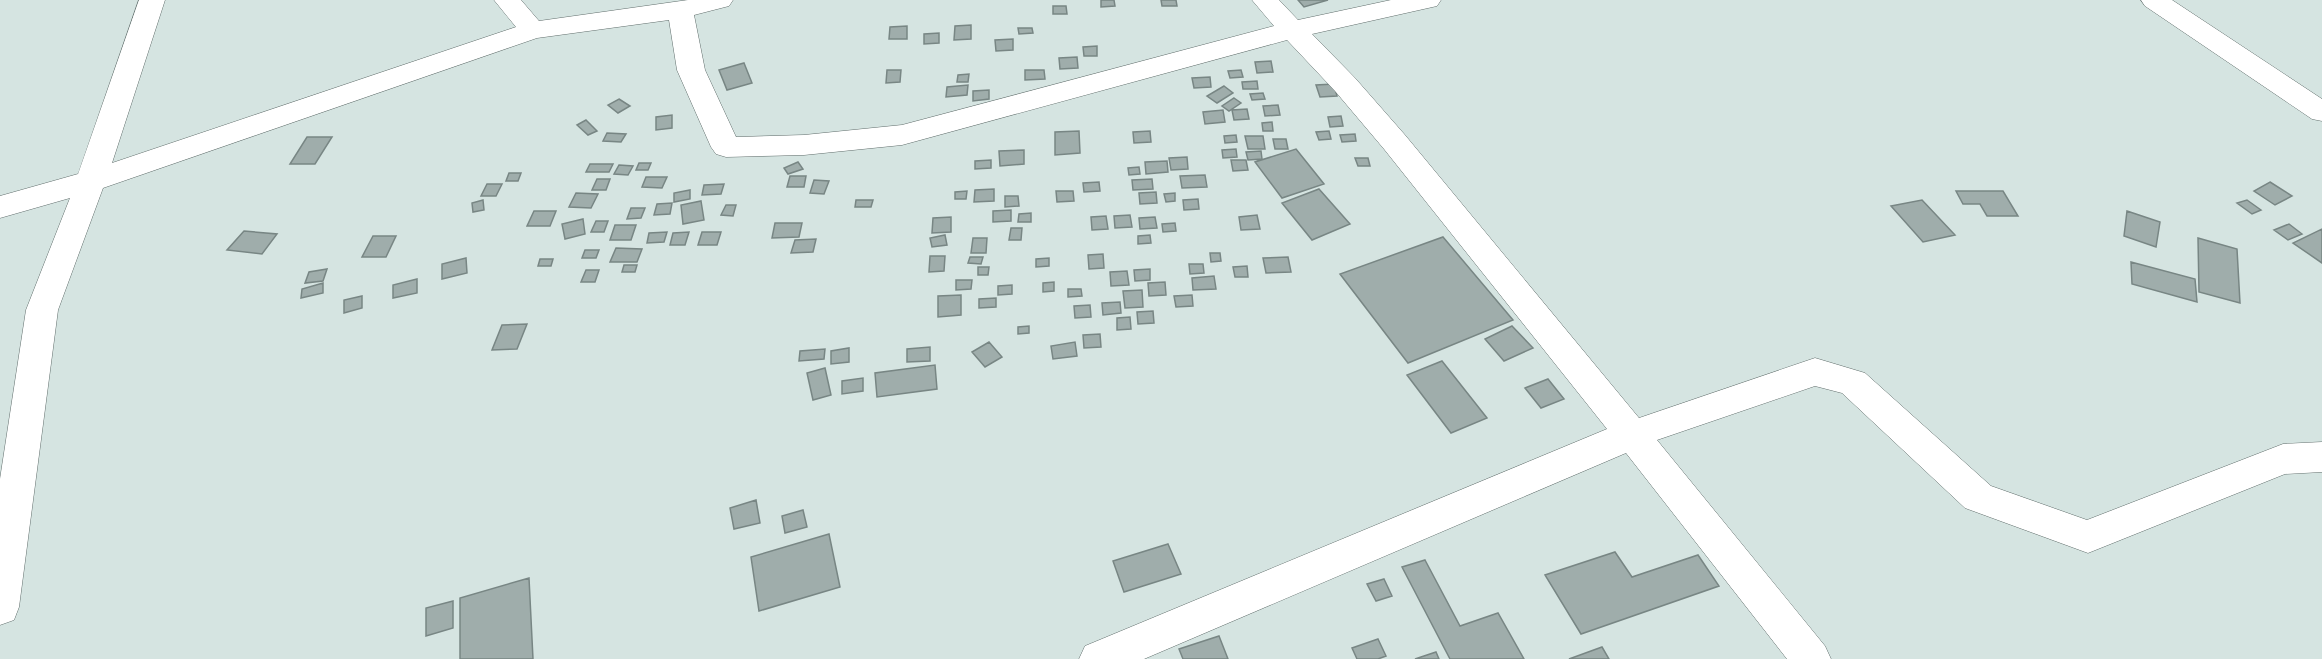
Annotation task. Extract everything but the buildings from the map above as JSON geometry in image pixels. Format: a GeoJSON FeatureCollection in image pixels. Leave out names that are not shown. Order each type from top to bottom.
{"type":"FeatureCollection","features":[{"type":"Feature","properties":{"kind":"street"},"geometry":{"type":"LineString","coordinates":[[0,607],[42,310],[91,181],[152,0]]}},
{"type":"Feature","properties":{"kind":"street"},"geometry":{"type":"LineString","coordinates":[[507,0],[533,30]]}},
{"type":"Feature","properties":{"kind":"street"},"geometry":{"type":"LineString","coordinates":[[0,207],[91,181],[533,30],[680,10],[720,0]]}},
{"type":"Feature","properties":{"kind":"street"},"geometry":{"type":"LineString","coordinates":[[1265,0],[1321,58],[1428,184],[1633,434],[1811,659]]}},
{"type":"Feature","properties":{"kind":"street"},"geometry":{"type":"LineString","coordinates":[[680,10],[691,70],[726,147],[804,145],[902,135],[1292,30],[1428,0]]}},
{"type":"Feature","properties":{"kind":"street"},"geometry":{"type":"LineString","coordinates":[[2154,0],[2322,112]]}},
{"type":"Feature","properties":{"kind":"street"},"geometry":{"type":"LineString","coordinates":[[1099,659],[1633,434],[1815,372],[1853,383],[1978,497],[2088,537],[2283,459],[2322,457]]}}]}
